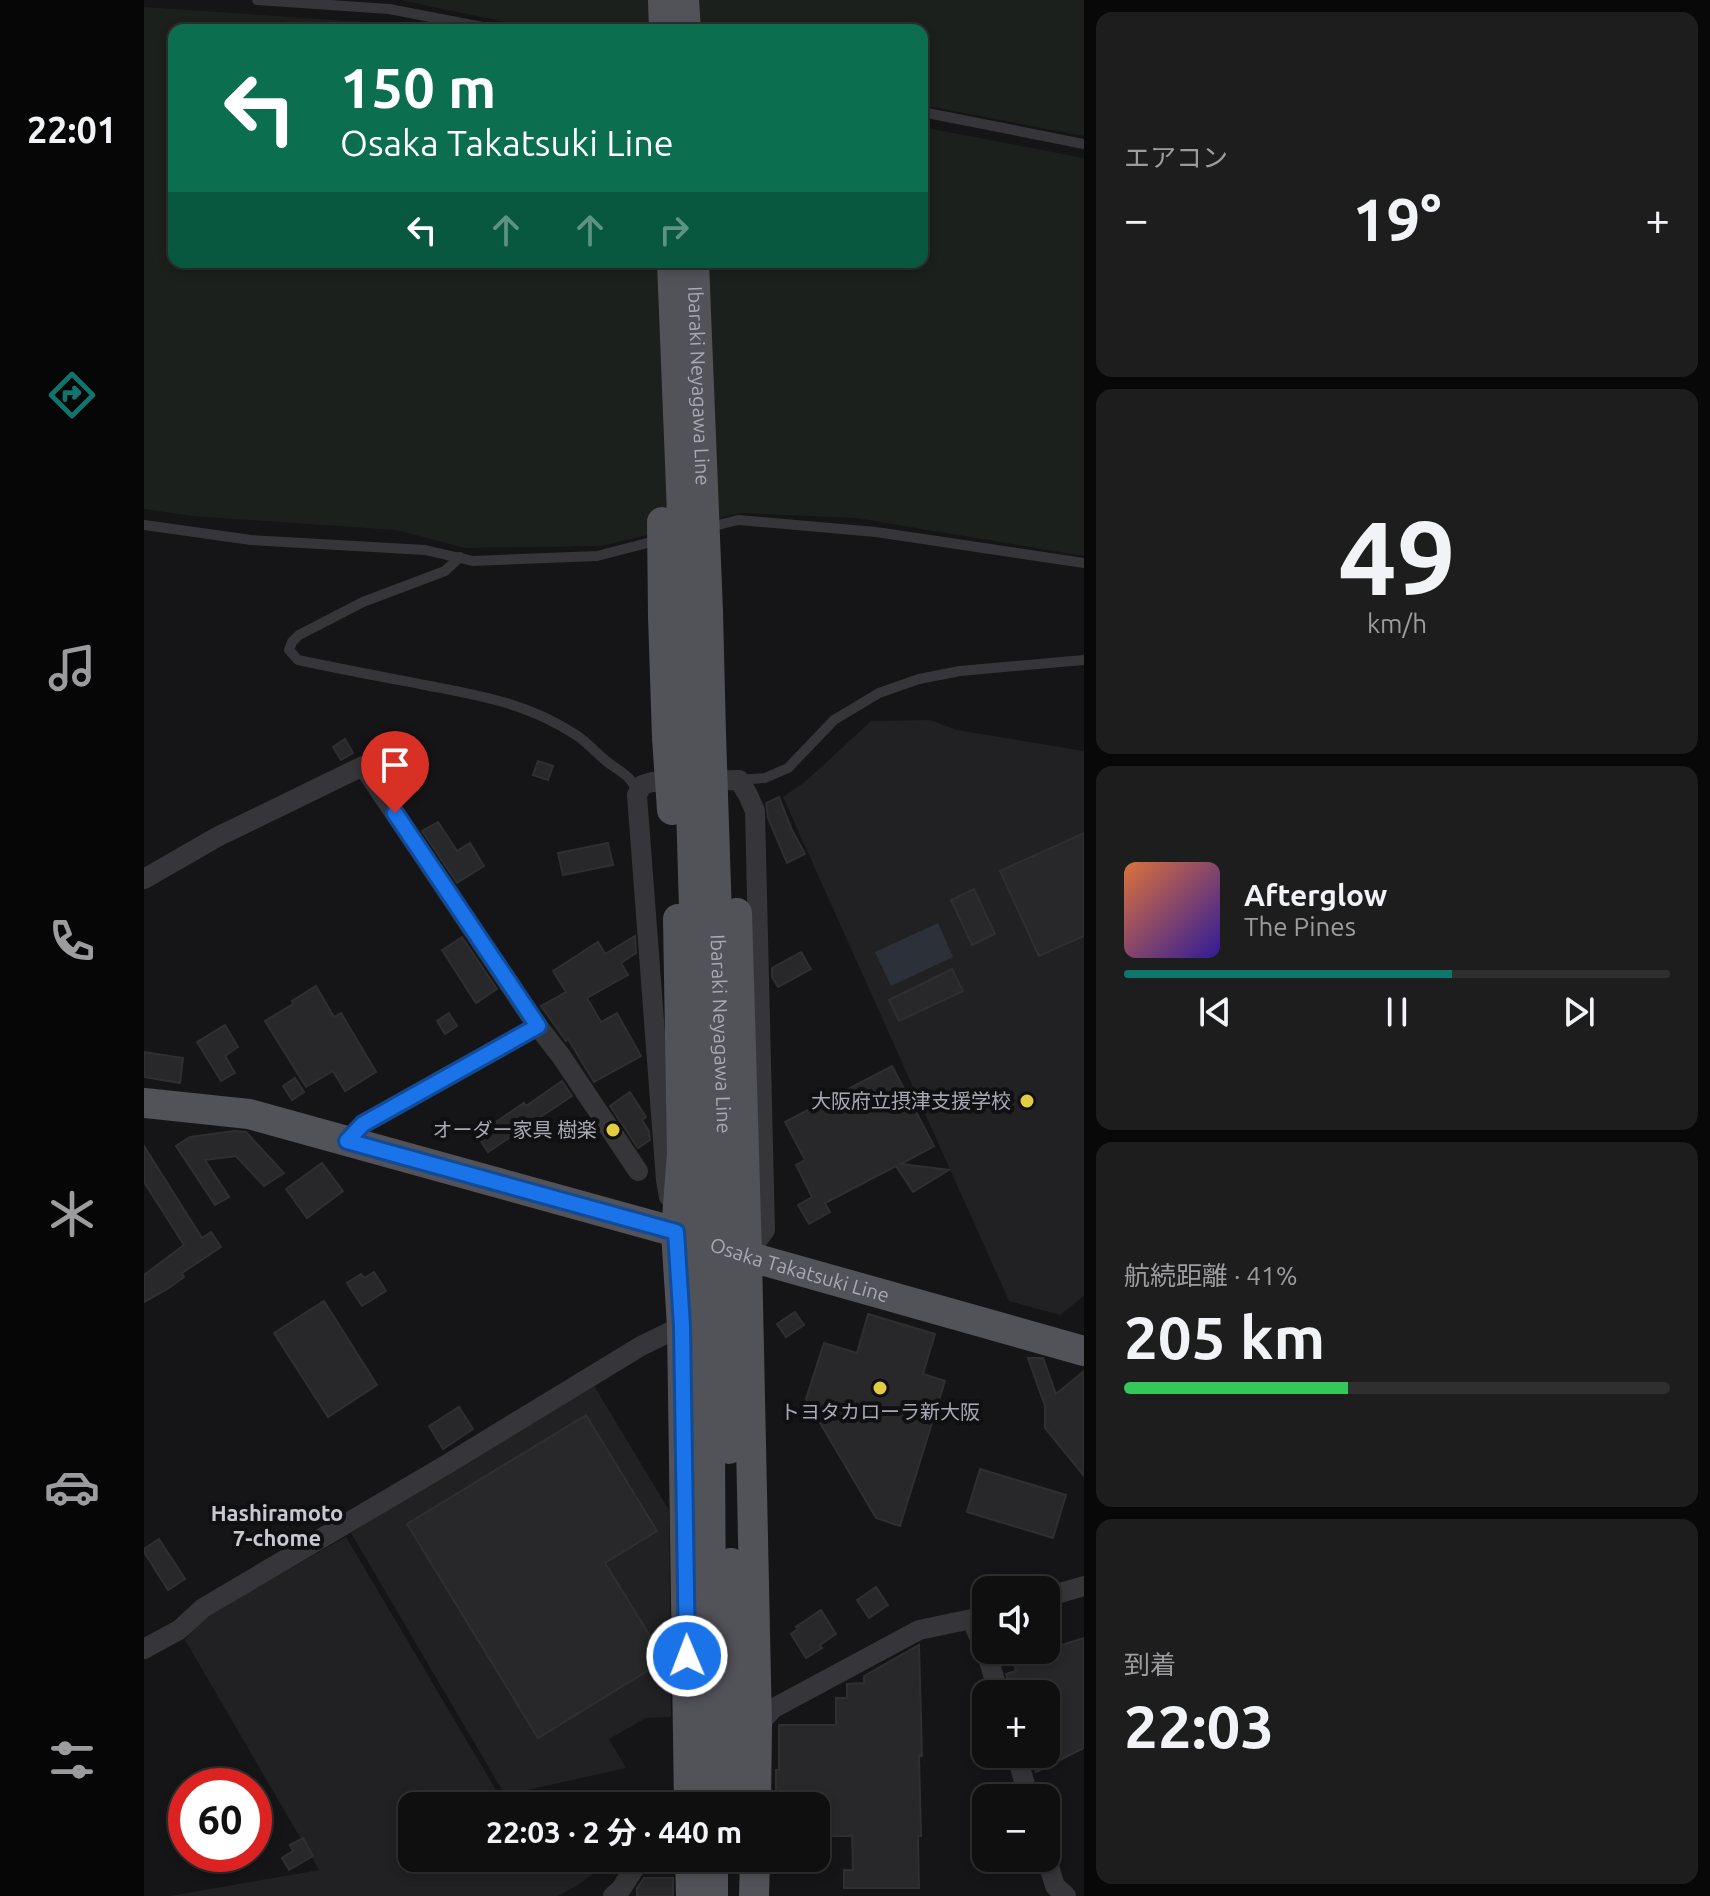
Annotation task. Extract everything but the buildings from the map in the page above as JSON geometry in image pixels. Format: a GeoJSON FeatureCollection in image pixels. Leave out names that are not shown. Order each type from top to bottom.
{"type":"FeatureCollection","features":[{"type":"Feature","properties":{"kind":"main road"},"geometry":{"type":"LineString","coordinates":[[663,0],[664,24]]}},
{"type":"Feature","properties":{"kind":"main road"},"geometry":{"type":"LineString","coordinates":[[684,0],[686,24]]}},
{"type":"Feature","properties":{"kind":"main road","name":"Ibaraki Neyagawa Line"},"geometry":{"type":"LineString","coordinates":[[684,274],[695,613]]}},
{"type":"Feature","properties":{"kind":"main road"},"geometry":{"type":"LineString","coordinates":[[689,1792],[682,1326],[676,1232],[682,1153],[678,919],[699,734],[695,613]]}},
{"type":"Feature","properties":{"kind":"main road"},"geometry":{"type":"LineString","coordinates":[[695,613],[699,734],[737,913],[747,1256],[756,1792]]}},
{"type":"Feature","properties":{"kind":"main road","name":"Ibaraki Neyagawa Line"},"geometry":{"type":"LineString","coordinates":[[699,734],[720,1448],[734,1792]]}},
{"type":"Feature","properties":{"kind":"main road","name":"Osaka Takatsuki Line"},"geometry":{"type":"LineString","coordinates":[[144,1103],[249,1114],[676,1232],[747,1256],[1084,1351]]}},
{"type":"Feature","properties":{"kind":"main road","name":"Ibaraki Neyagawa Line"},"geometry":{"type":"LineString","coordinates":[[712,1792],[720,1448]]}},
{"type":"Feature","properties":{"kind":"main road"},"geometry":{"type":"LineString","coordinates":[[690,1872],[691,1896]]}},
{"type":"Feature","properties":{"kind":"main road"},"geometry":{"type":"LineString","coordinates":[[713,1872],[713,1896]]}},
{"type":"Feature","properties":{"kind":"main road"},"geometry":{"type":"LineString","coordinates":[[735,1872],[736,1896]]}},
{"type":"Feature","properties":{"kind":"main road"},"geometry":{"type":"LineString","coordinates":[[754,1896],[755,1872]]}},
{"type":"Feature","properties":{"kind":"street"},"geometry":{"type":"LineString","coordinates":[[144,879],[217,837],[363,766],[638,1171]]}},
{"type":"Feature","properties":{"kind":"street"},"geometry":{"type":"LineString","coordinates":[[676,1232],[666,1180],[637,795],[642,785],[652,782],[739,780],[755,811],[765,1230],[747,1256]]}},
{"type":"Feature","properties":{"kind":"street"},"geometry":{"type":"LineString","coordinates":[[347,1141],[363,1124],[538,1026]]}},
{"type":"Feature","properties":{"kind":"street"},"geometry":{"type":"LineString","coordinates":[[144,1649],[179,1630],[203,1608],[641,1346],[682,1326]]}},
{"type":"Feature","properties":{"kind":"street"},"geometry":{"type":"LineString","coordinates":[[1060,1593],[1084,1586]]}},
{"type":"Feature","properties":{"kind":"street"},"geometry":{"type":"LineString","coordinates":[[757,1726],[774,1708],[919,1630],[972,1619]]}},
{"type":"Feature","properties":{"kind":"street"},"geometry":{"type":"LineString","coordinates":[[613,1896],[632,1872]]}},
{"type":"Feature","properties":{"kind":"street"},"geometry":{"type":"LineString","coordinates":[[1051,1872],[1055,1886],[1066,1896]]}},
{"type":"Feature","properties":{"kind":"lane"},"geometry":{"type":"LineString","coordinates":[[257,0],[389,9],[467,24]]}},
{"type":"Feature","properties":{"kind":"lane"},"geometry":{"type":"LineString","coordinates":[[928,113],[1084,144]]}},
{"type":"Feature","properties":{"kind":"lane"},"geometry":{"type":"LineString","coordinates":[[144,525],[251,540],[425,550],[473,561],[597,556],[738,520],[876,532],[1084,563]]}},
{"type":"Feature","properties":{"kind":"lane"},"geometry":{"type":"LineString","coordinates":[[460,557],[445,571],[363,602],[299,635],[289,650],[298,660],[497,699],[536,712],[589,744],[603,759],[629,777],[637,795]]}},
{"type":"Feature","properties":{"kind":"lane"},"geometry":{"type":"LineString","coordinates":[[739,780],[765,778],[788,768],[834,720],[892,688],[960,671],[1084,660]]}},
{"type":"Feature","properties":{"kind":"shaded area"},"geometry":{"type":"Polygon","coordinates":[[[400,0],[1084,0],[1084,136],[928,106],[928,24],[514,24],[400,0]]]}},
{"type":"Feature","properties":{"kind":"shaded area"},"geometry":{"type":"Polygon","coordinates":[[[144,7],[396,24],[168,24],[168,268],[928,268],[928,128],[1084,158],[1084,556],[856,518],[741,513],[601,546],[465,548],[396,530],[191,516],[144,509],[144,7]]]}},
{"type":"Feature","properties":{"kind":"shaded area"},"geometry":{"type":"Polygon","coordinates":[[[930,720],[957,730],[1084,751],[1084,1296],[1060,1315],[1009,1301],[783,797],[806,781],[871,721],[930,720]]]}},
{"type":"Feature","properties":{"kind":"shaded area"},"geometry":{"type":"Polygon","coordinates":[[[938,923],[953,957],[891,986],[875,952],[938,923]]]}},
{"type":"Feature","properties":{"kind":"shaded area"},"geometry":{"type":"Polygon","coordinates":[[[593,1384],[669,1510],[671,1717],[646,1718],[609,1739],[626,1768],[518,1792],[503,1792],[351,1533],[593,1384]]]}},
{"type":"Feature","properties":{"kind":"shaded area"},"geometry":{"type":"Polygon","coordinates":[[[346,1537],[497,1792],[398,1792],[398,1872],[594,1872],[592,1875],[558,1896],[170,1896],[319,1870],[272,1789],[272,1768],[260,1768],[185,1640],[205,1616],[346,1537]]]}},
{"type":"Feature","properties":{"kind":"place","name":"大阪府立摂津支援学校"},"geometry":{"type":"Point","coordinates":[1027,1101]}},
{"type":"Feature","properties":{"kind":"place","name":"オーダー家具 樹楽"},"geometry":{"type":"Point","coordinates":[613,1130]}},
{"type":"Feature","properties":{"kind":"place","name":"トヨタカローラ新大阪"},"geometry":{"type":"Point","coordinates":[880,1388]}},
{"type":"Feature","properties":{"kind":"district","name":"Hashiramoto 7-chome"},"geometry":{"type":"Point","coordinates":[277,1526]}},
{"type":"Feature","properties":{"kind":"route"},"geometry":{"type":"LineString","coordinates":[[395,813],[538,1026],[363,1124],[347,1141],[676,1232],[682,1326],[687,1656]]}}]}
